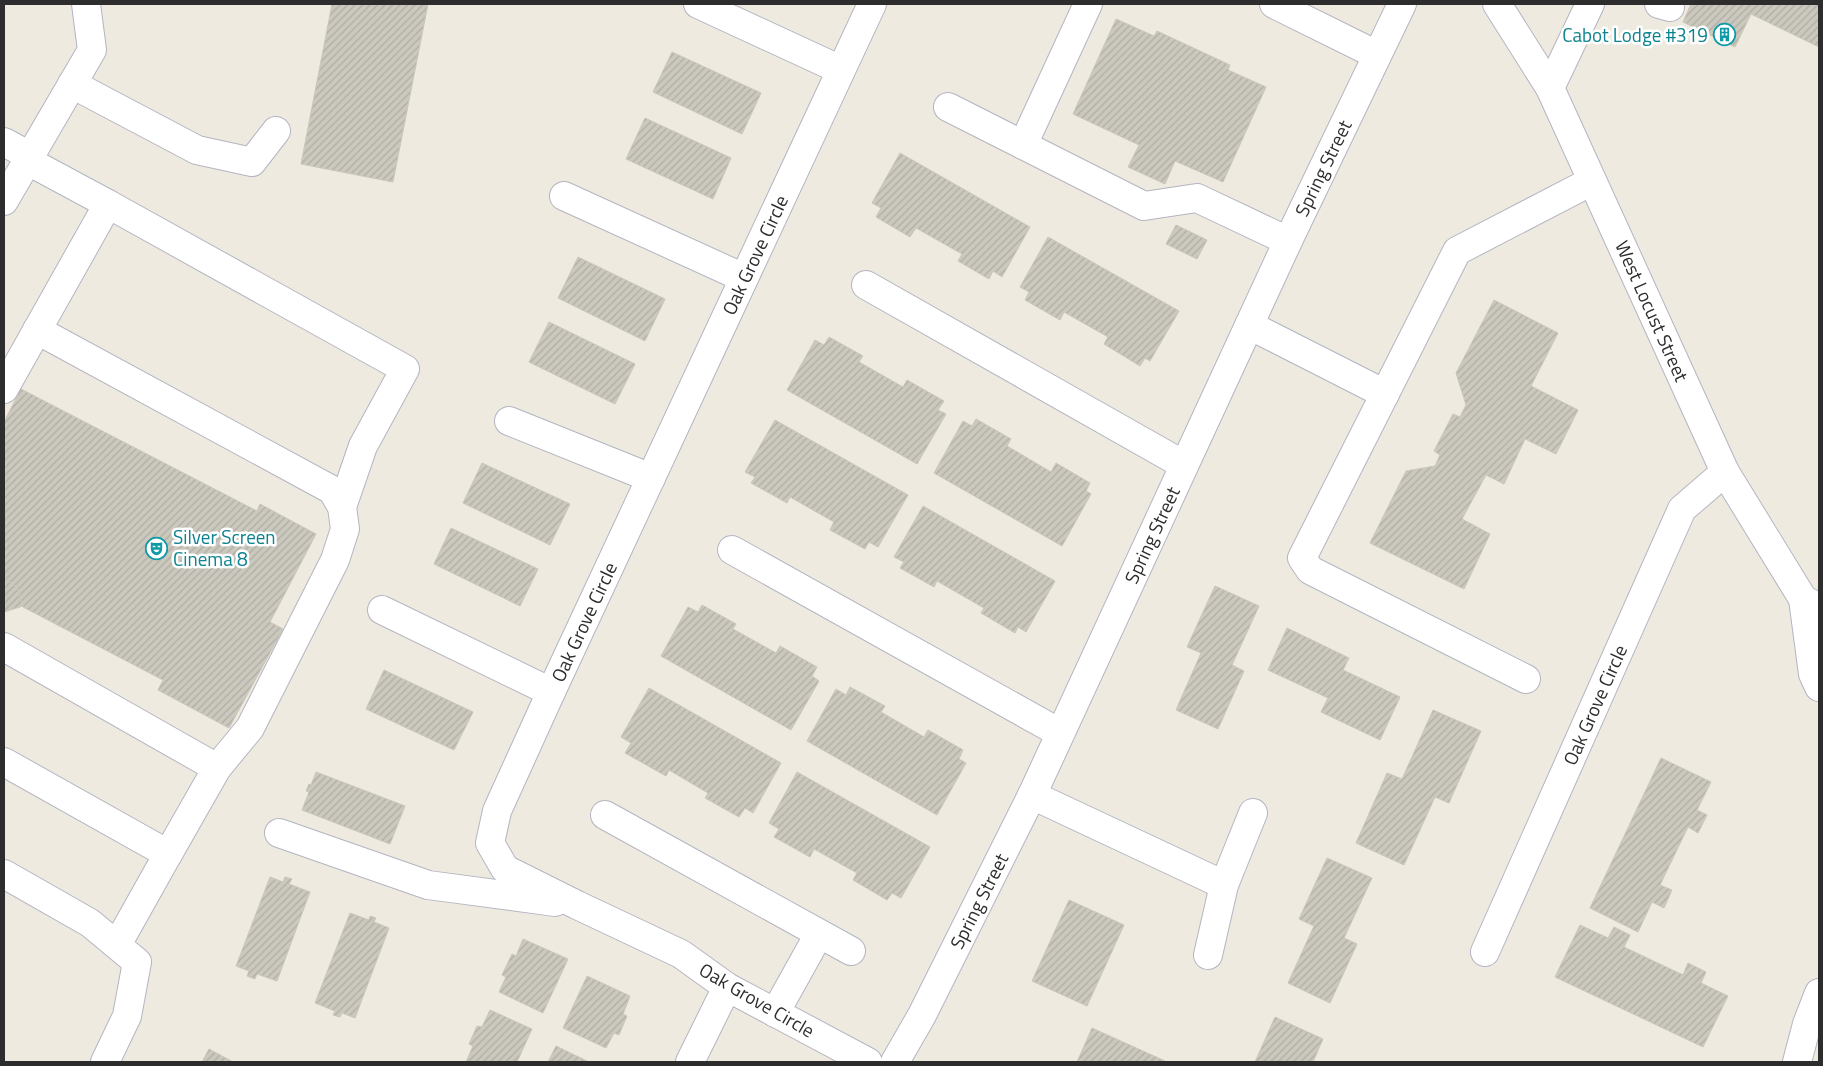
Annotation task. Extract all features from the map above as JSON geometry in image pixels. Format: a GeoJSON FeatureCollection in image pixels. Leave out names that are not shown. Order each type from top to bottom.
{"type":"FeatureCollection","features":[{"type":"Feature","properties":{"kind":"street"},"geometry":{"type":"LineString","coordinates":[[16,174],[92,50],[86,4]]}},
{"type":"Feature","properties":{"kind":"street"},"geometry":{"type":"LineString","coordinates":[[698,4],[841,70]]}},
{"type":"Feature","properties":{"kind":"street","name":"Oak Grove Circle"},"geometry":{"type":"LineString","coordinates":[[868,1062],[726,987],[681,954],[576,905],[505,869],[490,844],[497,811],[551,692],[872,4]]}},
{"type":"Feature","properties":{"kind":"street"},"geometry":{"type":"LineString","coordinates":[[1023,145],[1088,4]]}},
{"type":"Feature","properties":{"kind":"street"},"geometry":{"type":"LineString","coordinates":[[1274,4],[1378,55]]}},
{"type":"Feature","properties":{"kind":"street","name":"Spring Street"},"geometry":{"type":"LineString","coordinates":[[895,1062],[922,1015],[1032,795],[1288,241],[1402,4]]}},
{"type":"Feature","properties":{"kind":"street","name":"West Locust Street"},"geometry":{"type":"LineString","coordinates":[[1497,4],[1550,88],[1725,472],[1811,604]]}},
{"type":"Feature","properties":{"kind":"street"},"geometry":{"type":"LineString","coordinates":[[1550,88],[1590,4]]}},
{"type":"Feature","properties":{"kind":"street"},"geometry":{"type":"LineString","coordinates":[[72,84],[197,150],[252,162],[276,131]]}},
{"type":"Feature","properties":{"kind":"street"},"geometry":{"type":"LineString","coordinates":[[948,107],[1144,206],[1197,198],[1288,241]]}},
{"type":"Feature","properties":{"kind":"street"},"geometry":{"type":"LineString","coordinates":[[4,142],[16,174]]}},
{"type":"Feature","properties":{"kind":"street"},"geometry":{"type":"LineString","coordinates":[[16,174],[108,204],[405,369],[362,446],[342,507]]}},
{"type":"Feature","properties":{"kind":"street"},"geometry":{"type":"LineString","coordinates":[[1526,679],[1310,570],[1302,558],[1458,251],[1592,181]]}},
{"type":"Feature","properties":{"kind":"street"},"geometry":{"type":"LineString","coordinates":[[564,196],[744,278]]}},
{"type":"Feature","properties":{"kind":"street"},"geometry":{"type":"LineString","coordinates":[[4,389],[108,204]]}},
{"type":"Feature","properties":{"kind":"street"},"geometry":{"type":"LineString","coordinates":[[866,285],[1184,465]]}},
{"type":"Feature","properties":{"kind":"street"},"geometry":{"type":"LineString","coordinates":[[1249,325],[1385,394]]}},
{"type":"Feature","properties":{"kind":"street"},"geometry":{"type":"LineString","coordinates":[[37,330],[332,490],[342,507],[345,529],[335,560],[250,728],[217,768],[168,854],[127,953],[127,1016],[112,1060]]}},
{"type":"Feature","properties":{"kind":"street"},"geometry":{"type":"LineString","coordinates":[[509,421],[651,478]]}},
{"type":"Feature","properties":{"kind":"street","name":"Oak Grove Circle"},"geometry":{"type":"LineString","coordinates":[[1485,952],[1682,509],[1725,472]]}},
{"type":"Feature","properties":{"kind":"street"},"geometry":{"type":"LineString","coordinates":[[732,550],[1060,733]]}},
{"type":"Feature","properties":{"kind":"street"},"geometry":{"type":"LineString","coordinates":[[1811,604],[1813,674],[1819,687]]}},
{"type":"Feature","properties":{"kind":"street"},"geometry":{"type":"LineString","coordinates":[[382,610],[551,692]]}},
{"type":"Feature","properties":{"kind":"street"},"geometry":{"type":"LineString","coordinates":[[4,648],[217,768]]}},
{"type":"Feature","properties":{"kind":"street"},"geometry":{"type":"LineString","coordinates":[[4,762],[168,854]]}},
{"type":"Feature","properties":{"kind":"street"},"geometry":{"type":"LineString","coordinates":[[1032,795],[1224,885]]}},
{"type":"Feature","properties":{"kind":"street"},"geometry":{"type":"LineString","coordinates":[[1208,955],[1224,885],[1253,813]]}},
{"type":"Feature","properties":{"kind":"street"},"geometry":{"type":"LineString","coordinates":[[605,815],[851,951]]}},
{"type":"Feature","properties":{"kind":"street"},"geometry":{"type":"LineString","coordinates":[[279,833],[428,885],[576,905]]}},
{"type":"Feature","properties":{"kind":"street"},"geometry":{"type":"LineString","coordinates":[[4,874],[90,923],[127,953]]}},
{"type":"Feature","properties":{"kind":"street"},"geometry":{"type":"LineString","coordinates":[[775,1013],[819,934]]}},
{"type":"Feature","properties":{"kind":"street"},"geometry":{"type":"LineString","coordinates":[[690,1062],[726,987]]}},
{"type":"Feature","properties":{"kind":"street"},"geometry":{"type":"LineString","coordinates":[[1797,1062],[1819,993]]}},
{"type":"Feature","properties":{"kind":"building"},"geometry":{"type":"Polygon","coordinates":[[[332,4],[428,4],[393,182],[301,164],[332,4]]]}},
{"type":"Feature","properties":{"kind":"building","name":"Cabot Lodge #319"},"geometry":{"type":"Polygon","coordinates":[[[1691,4],[1819,4],[1819,47],[1751,14],[1735,47],[1683,22],[1691,4]]]}},
{"type":"Feature","properties":{"kind":"building"},"geometry":{"type":"Polygon","coordinates":[[[1116,19],[1154,36],[1157,31],[1230,65],[1228,70],[1266,87],[1223,182],[1175,161],[1165,184],[1128,167],[1139,145],[1073,114],[1116,19]]]}},
{"type":"Feature","properties":{"kind":"building"},"geometry":{"type":"Polygon","coordinates":[[[672,52],[761,93],[742,134],[653,92],[672,52]]]}},
{"type":"Feature","properties":{"kind":"building"},"geometry":{"type":"Polygon","coordinates":[[[645,118],[731,158],[713,199],[626,159],[645,118]]]}},
{"type":"Feature","properties":{"kind":"building"},"geometry":{"type":"Polygon","coordinates":[[[900,153],[1030,227],[1002,277],[993,271],[989,279],[958,261],[962,254],[916,228],[910,237],[876,217],[881,208],[872,203],[900,153]]]}},
{"type":"Feature","properties":{"kind":"building"},"geometry":{"type":"Polygon","coordinates":[[[1176,225],[1207,240],[1197,259],[1166,244],[1176,225]]]}},
{"type":"Feature","properties":{"kind":"building"},"geometry":{"type":"Polygon","coordinates":[[[1048,237],[1179,311],[1150,361],[1145,358],[1140,366],[1104,344],[1108,337],[1064,312],[1060,320],[1025,300],[1029,292],[1020,287],[1048,237]]]}},
{"type":"Feature","properties":{"kind":"building"},"geometry":{"type":"Polygon","coordinates":[[[578,257],[665,299],[645,341],[558,298],[578,257]]]}},
{"type":"Feature","properties":{"kind":"building"},"geometry":{"type":"Polygon","coordinates":[[[1494,300],[1558,333],[1531,386],[1578,410],[1556,454],[1525,439],[1504,484],[1486,475],[1462,519],[1490,534],[1464,589],[1370,543],[1406,471],[1435,466],[1440,455],[1434,451],[1453,414],[1460,417],[1466,405],[1456,373],[1494,300]]]}},
{"type":"Feature","properties":{"kind":"building"},"geometry":{"type":"Polygon","coordinates":[[[549,322],[635,364],[615,404],[529,362],[549,322]]]}},
{"type":"Feature","properties":{"kind":"building"},"geometry":{"type":"Polygon","coordinates":[[[829,337],[863,356],[859,362],[903,387],[907,380],[944,401],[938,410],[946,414],[917,464],[787,390],[815,340],[824,345],[829,337]]]}},
{"type":"Feature","properties":{"kind":"building","name":"Silver Screen Cinema 8"},"geometry":{"type":"Polygon","coordinates":[[[21,389],[257,511],[260,504],[316,534],[270,622],[283,629],[229,728],[158,690],[163,680],[23,607],[17,587],[4,579],[4,422],[21,389]]]}},
{"type":"Feature","properties":{"kind":"building"},"geometry":{"type":"Polygon","coordinates":[[[976,419],[1011,439],[1007,446],[1051,472],[1056,463],[1090,483],[1086,491],[1091,494],[1062,546],[934,473],[963,421],[972,426],[976,419]]]}},
{"type":"Feature","properties":{"kind":"building"},"geometry":{"type":"Polygon","coordinates":[[[775,420],[908,495],[878,547],[869,542],[865,549],[830,530],[834,522],[790,497],[787,503],[751,483],[755,477],[745,472],[775,420]]]}},
{"type":"Feature","properties":{"kind":"building"},"geometry":{"type":"Polygon","coordinates":[[[482,463],[570,504],[550,545],[463,503],[482,463]]]}},
{"type":"Feature","properties":{"kind":"building"},"geometry":{"type":"Polygon","coordinates":[[[923,506],[1055,581],[1026,632],[1018,627],[1015,633],[981,613],[984,608],[937,581],[934,587],[900,568],[904,562],[894,557],[923,506]]]}},
{"type":"Feature","properties":{"kind":"building"},"geometry":{"type":"Polygon","coordinates":[[[451,528],[538,569],[520,606],[434,564],[451,528]]]}},
{"type":"Feature","properties":{"kind":"building"},"geometry":{"type":"Polygon","coordinates":[[[4,579],[17,587],[23,606],[4,612],[4,579]]]}},
{"type":"Feature","properties":{"kind":"building"},"geometry":{"type":"Polygon","coordinates":[[[1215,586],[1259,606],[1232,665],[1244,671],[1218,729],[1176,710],[1201,653],[1187,647],[1215,586]]]}},
{"type":"Feature","properties":{"kind":"building"},"geometry":{"type":"Polygon","coordinates":[[[702,605],[736,624],[733,629],[776,653],[780,646],[817,667],[812,676],[819,681],[791,730],[661,656],[688,607],[698,612],[702,605]]]}},
{"type":"Feature","properties":{"kind":"building"},"geometry":{"type":"Polygon","coordinates":[[[1287,628],[1349,658],[1343,670],[1400,697],[1380,740],[1321,712],[1328,698],[1268,670],[1287,628]]]}},
{"type":"Feature","properties":{"kind":"building"},"geometry":{"type":"Polygon","coordinates":[[[384,670],[473,712],[454,750],[366,709],[384,670]]]}},
{"type":"Feature","properties":{"kind":"building"},"geometry":{"type":"Polygon","coordinates":[[[850,687],[885,706],[881,712],[924,737],[928,730],[963,750],[959,759],[966,763],[937,815],[807,741],[836,689],[846,695],[850,687]]]}},
{"type":"Feature","properties":{"kind":"building"},"geometry":{"type":"Polygon","coordinates":[[[649,688],[781,763],[753,813],[745,808],[739,817],[705,798],[708,793],[669,770],[666,776],[625,753],[631,743],[621,737],[649,688]]]}},
{"type":"Feature","properties":{"kind":"building"},"geometry":{"type":"Polygon","coordinates":[[[1433,710],[1481,731],[1449,803],[1435,797],[1404,865],[1356,843],[1387,773],[1402,779],[1433,710]]]}},
{"type":"Feature","properties":{"kind":"building"},"geometry":{"type":"Polygon","coordinates":[[[1661,758],[1711,782],[1697,810],[1707,815],[1698,833],[1688,827],[1660,885],[1672,890],[1664,908],[1652,902],[1638,932],[1590,908],[1661,758]]]}},
{"type":"Feature","properties":{"kind":"building"},"geometry":{"type":"Polygon","coordinates":[[[316,772],[405,806],[390,844],[302,810],[309,792],[306,791],[309,784],[311,785],[316,772]]]}},
{"type":"Feature","properties":{"kind":"building"},"geometry":{"type":"Polygon","coordinates":[[[797,772],[930,847],[901,898],[892,893],[887,900],[853,880],[857,873],[814,849],[810,857],[774,837],[779,829],[769,823],[797,772]]]}},
{"type":"Feature","properties":{"kind":"building"},"geometry":{"type":"Polygon","coordinates":[[[1327,858],[1372,878],[1344,938],[1357,944],[1330,1003],[1288,983],[1314,926],[1299,919],[1327,858]]]}},
{"type":"Feature","properties":{"kind":"building"},"geometry":{"type":"Polygon","coordinates":[[[270,877],[283,882],[285,877],[292,879],[289,884],[310,892],[277,981],[257,974],[255,979],[247,976],[249,971],[236,966],[270,877]]]}},
{"type":"Feature","properties":{"kind":"building"},"geometry":{"type":"Polygon","coordinates":[[[1069,900],[1124,925],[1087,1006],[1032,981],[1069,900]]]}},
{"type":"Feature","properties":{"kind":"building"},"geometry":{"type":"Polygon","coordinates":[[[350,913],[369,920],[370,916],[376,918],[374,922],[389,928],[355,1018],[342,1013],[340,1017],[333,1015],[335,1011],[315,1003],[350,913]]]}},
{"type":"Feature","properties":{"kind":"building"},"geometry":{"type":"Polygon","coordinates":[[[1580,925],[1608,938],[1614,927],[1630,935],[1624,947],[1683,975],[1688,963],[1706,972],[1701,983],[1728,996],[1703,1047],[1555,977],[1580,925]]]}},
{"type":"Feature","properties":{"kind":"building"},"geometry":{"type":"Polygon","coordinates":[[[523,939],[568,959],[543,1013],[499,992],[506,977],[502,975],[512,954],[516,956],[523,939]]]}},
{"type":"Feature","properties":{"kind":"building"},"geometry":{"type":"Polygon","coordinates":[[[587,976],[630,996],[623,1014],[627,1016],[619,1035],[614,1033],[606,1048],[563,1028],[587,976]]]}},
{"type":"Feature","properties":{"kind":"building"},"geometry":{"type":"Polygon","coordinates":[[[490,1010],[532,1029],[517,1062],[466,1062],[473,1046],[469,1044],[477,1026],[482,1027],[490,1010]]]}},
{"type":"Feature","properties":{"kind":"building"},"geometry":{"type":"Polygon","coordinates":[[[1275,1017],[1323,1039],[1313,1062],[1255,1062],[1275,1017]]]}},
{"type":"Feature","properties":{"kind":"building"},"geometry":{"type":"Polygon","coordinates":[[[1092,1028],[1165,1061],[1165,1062],[1077,1062],[1092,1028]]]}},
{"type":"Feature","properties":{"kind":"building"},"geometry":{"type":"Polygon","coordinates":[[[556,1046],[589,1062],[548,1062],[556,1046]]]}},
{"type":"Feature","properties":{"kind":"building"},"geometry":{"type":"Polygon","coordinates":[[[209,1049],[233,1062],[202,1062],[209,1049]]]}},
{"type":"Feature","properties":{"kind":"place","name":"Cabot Lodge #319"},"geometry":{"type":"Point","coordinates":[1724,35]}},
{"type":"Feature","properties":{"kind":"place","name":"Silver Screen Cinema 8"},"geometry":{"type":"Point","coordinates":[157,548]}}]}
